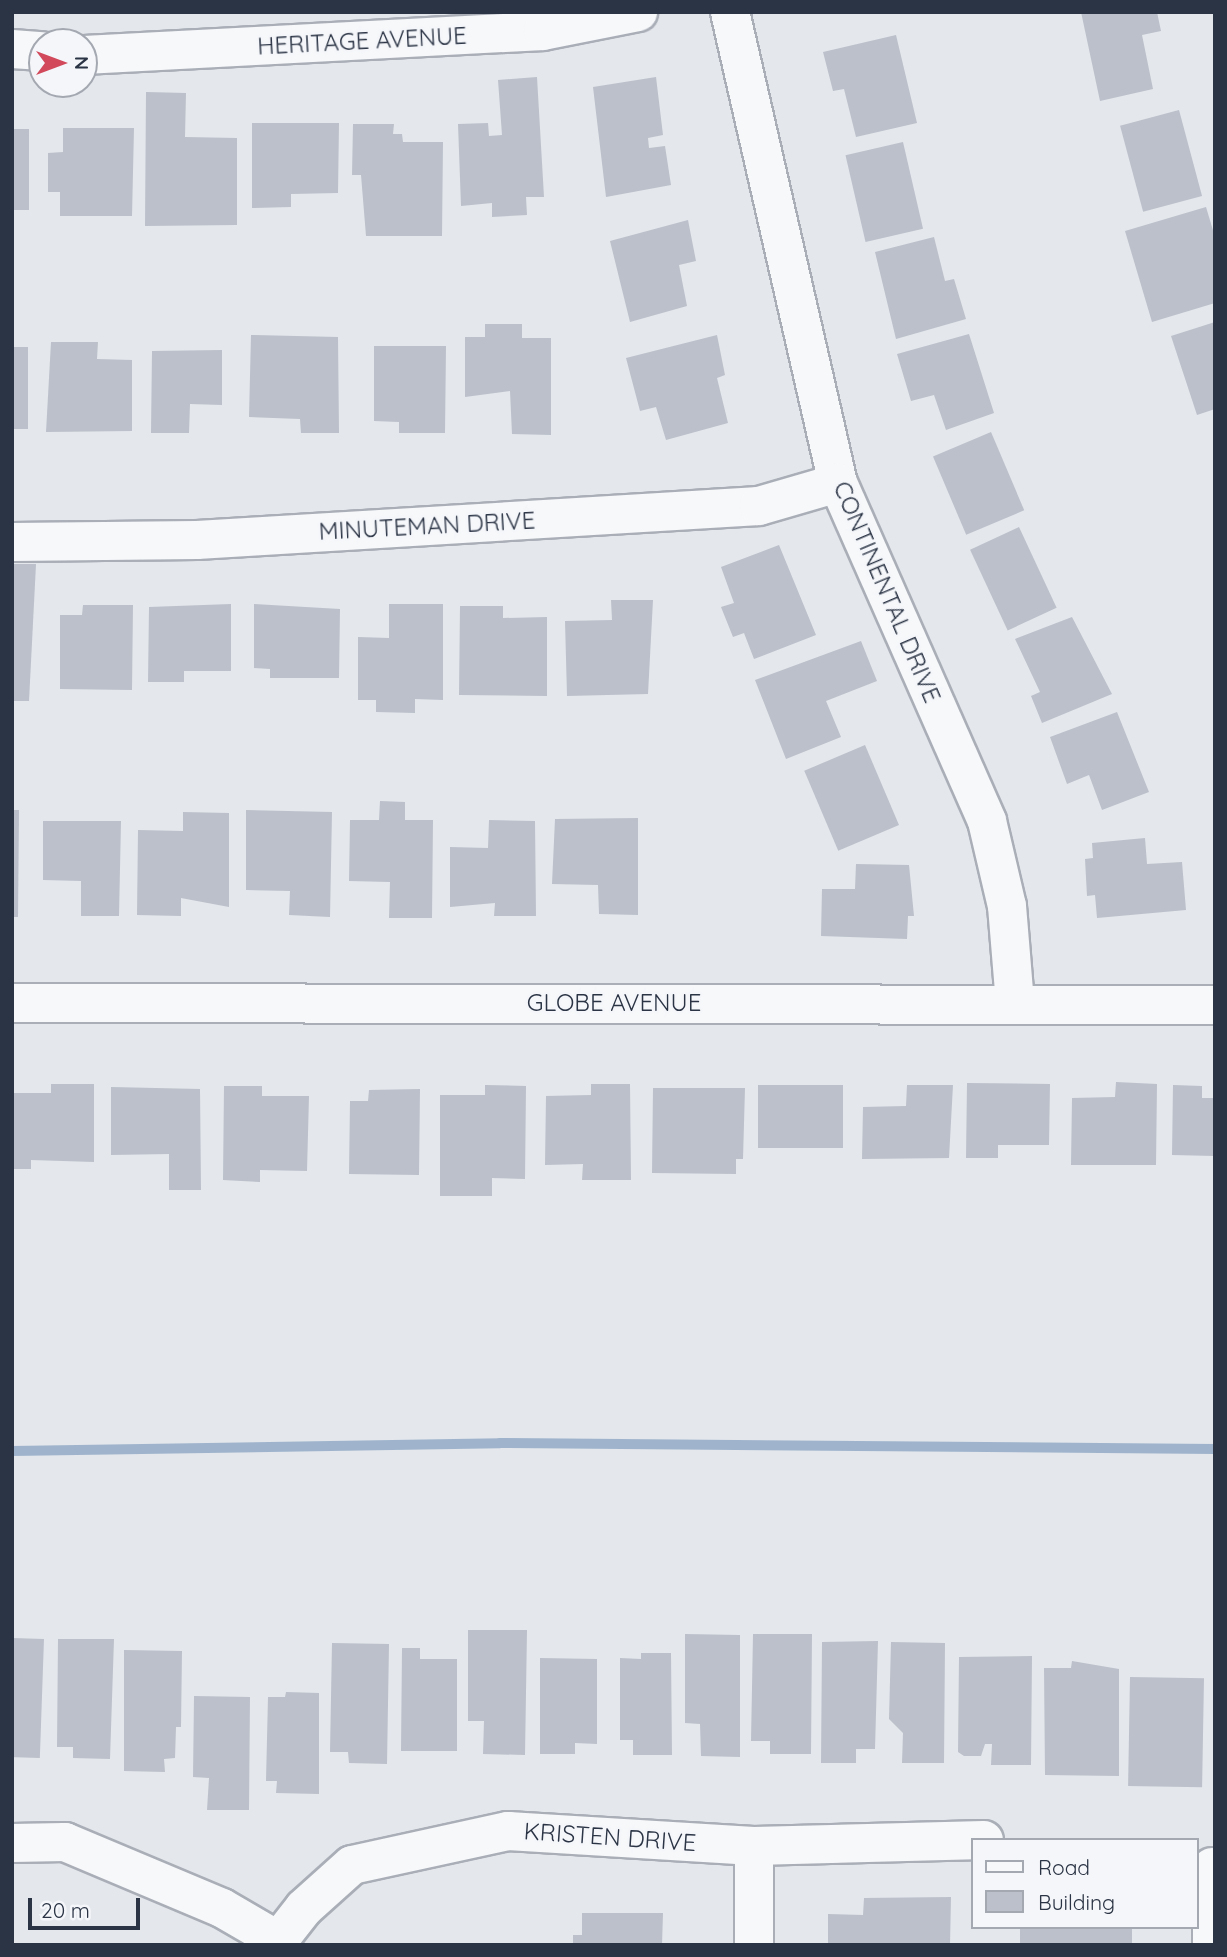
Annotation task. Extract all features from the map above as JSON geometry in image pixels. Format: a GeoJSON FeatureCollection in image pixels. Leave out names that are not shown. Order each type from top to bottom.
{"type":"FeatureCollection","features":[{"type":"Feature","properties":{"kind":"street","name":"HERITAGE AVENUE"},"geometry":{"type":"LineString","coordinates":[[98,54],[543,31],[638,12]]}},
{"type":"Feature","properties":{"kind":"street","name":"CONTINENTAL DRIVE"},"geometry":{"type":"LineString","coordinates":[[730,12],[838,483],[988,821],[1007,906],[1015,1003]]}},
{"type":"Feature","properties":{"kind":"street","name":"MINUTEMAN DRIVE"},"geometry":{"type":"LineString","coordinates":[[12,542],[197,540],[759,506],[838,483]]}},
{"type":"Feature","properties":{"kind":"street","name":"GLOBE AVENUE"},"geometry":{"type":"LineString","coordinates":[[12,1003],[1215,1005]]}},
{"type":"Feature","properties":{"kind":"street","name":"KRISTEN DRIVE"},"geometry":{"type":"LineString","coordinates":[[276,1942],[352,1865],[421,1846],[508,1831],[754,1846],[972,1840]]}},
{"type":"Feature","properties":{"kind":"street"},"geometry":{"type":"LineString","coordinates":[[12,1843],[65,1842],[222,1908],[276,1942]]}},
{"type":"Feature","properties":{"kind":"street"},"geometry":{"type":"LineString","coordinates":[[754,1846],[754,1945]]}},
{"type":"Feature","properties":{"kind":"street"},"geometry":{"type":"LineString","coordinates":[[1208,1867],[1212,1945]]}},
{"type":"Feature","properties":{"kind":"building"},"geometry":{"type":"Polygon","coordinates":[[[1081,12],[1157,12],[1161,31],[1142,35],[1153,89],[1100,101],[1081,12]]]}},
{"type":"Feature","properties":{"kind":"building"},"geometry":{"type":"Polygon","coordinates":[[[896,35],[917,123],[856,137],[844,89],[833,91],[823,52],[896,35]]]}},
{"type":"Feature","properties":{"kind":"building"},"geometry":{"type":"Polygon","coordinates":[[[537,77],[544,197],[526,197],[527,215],[492,217],[492,203],[461,206],[458,124],[488,123],[489,136],[502,135],[498,80],[537,77]]]}},
{"type":"Feature","properties":{"kind":"building"},"geometry":{"type":"Polygon","coordinates":[[[656,77],[663,135],[648,138],[649,148],[665,146],[671,185],[606,197],[593,87],[656,77]]]}},
{"type":"Feature","properties":{"kind":"building"},"geometry":{"type":"Polygon","coordinates":[[[146,92],[186,93],[185,137],[237,138],[237,225],[145,226],[146,92]]]}},
{"type":"Feature","properties":{"kind":"building"},"geometry":{"type":"Polygon","coordinates":[[[1179,110],[1202,196],[1143,212],[1120,126],[1179,110]]]}},
{"type":"Feature","properties":{"kind":"building"},"geometry":{"type":"Polygon","coordinates":[[[252,123],[339,123],[338,193],[291,194],[291,207],[252,208],[252,123]]]}},
{"type":"Feature","properties":{"kind":"building"},"geometry":{"type":"Polygon","coordinates":[[[353,124],[394,124],[393,134],[402,134],[403,142],[443,142],[442,236],[366,236],[361,175],[352,175],[353,124]]]}},
{"type":"Feature","properties":{"kind":"building"},"geometry":{"type":"Polygon","coordinates":[[[63,128],[134,128],[132,216],[60,216],[60,192],[48,192],[48,153],[63,152],[63,128]]]}},
{"type":"Feature","properties":{"kind":"building"},"geometry":{"type":"Polygon","coordinates":[[[12,129],[29,129],[29,210],[12,210],[12,129]]]}},
{"type":"Feature","properties":{"kind":"building"},"geometry":{"type":"Polygon","coordinates":[[[903,142],[923,229],[866,242],[846,155],[903,142]]]}},
{"type":"Feature","properties":{"kind":"building"},"geometry":{"type":"Polygon","coordinates":[[[1206,207],[1215,237],[1215,303],[1152,322],[1125,231],[1206,207]]]}},
{"type":"Feature","properties":{"kind":"building"},"geometry":{"type":"Polygon","coordinates":[[[688,220],[696,261],[679,265],[687,306],[630,322],[610,241],[688,220]]]}},
{"type":"Feature","properties":{"kind":"building"},"geometry":{"type":"Polygon","coordinates":[[[934,237],[945,281],[954,279],[966,319],[896,339],[875,252],[934,237]]]}},
{"type":"Feature","properties":{"kind":"building"},"geometry":{"type":"Polygon","coordinates":[[[1215,322],[1215,409],[1197,415],[1171,336],[1215,322]]]}},
{"type":"Feature","properties":{"kind":"building"},"geometry":{"type":"Polygon","coordinates":[[[485,324],[522,324],[522,338],[551,338],[551,435],[512,434],[510,391],[465,397],[465,337],[485,337],[485,324]]]}},
{"type":"Feature","properties":{"kind":"building"},"geometry":{"type":"Polygon","coordinates":[[[969,334],[994,413],[946,430],[934,395],[911,401],[897,354],[969,334]]]}},
{"type":"Feature","properties":{"kind":"building"},"geometry":{"type":"Polygon","coordinates":[[[251,335],[338,337],[339,433],[301,433],[300,419],[249,417],[251,335]]]}},
{"type":"Feature","properties":{"kind":"building"},"geometry":{"type":"Polygon","coordinates":[[[717,335],[725,375],[717,378],[728,423],[666,440],[656,407],[640,411],[626,358],[717,335]]]}},
{"type":"Feature","properties":{"kind":"building"},"geometry":{"type":"Polygon","coordinates":[[[51,342],[98,342],[97,359],[132,360],[132,431],[46,432],[51,342]]]}},
{"type":"Feature","properties":{"kind":"building"},"geometry":{"type":"Polygon","coordinates":[[[374,346],[446,346],[445,433],[399,433],[399,422],[374,421],[374,346]]]}},
{"type":"Feature","properties":{"kind":"building"},"geometry":{"type":"Polygon","coordinates":[[[12,347],[28,347],[28,429],[12,429],[12,347]]]}},
{"type":"Feature","properties":{"kind":"building"},"geometry":{"type":"Polygon","coordinates":[[[222,350],[222,405],[190,404],[189,433],[151,433],[152,351],[222,350]]]}},
{"type":"Feature","properties":{"kind":"building"},"geometry":{"type":"Polygon","coordinates":[[[991,432],[1024,510],[966,535],[933,457],[991,432]]]}},
{"type":"Feature","properties":{"kind":"building"},"geometry":{"type":"Polygon","coordinates":[[[1019,527],[1057,608],[1008,630],[970,550],[1019,527]]]}},
{"type":"Feature","properties":{"kind":"building"},"geometry":{"type":"Polygon","coordinates":[[[779,545],[816,635],[754,659],[744,633],[733,637],[721,607],[734,603],[721,567],[779,545]]]}},
{"type":"Feature","properties":{"kind":"building"},"geometry":{"type":"Polygon","coordinates":[[[12,564],[36,564],[29,701],[12,701],[12,564]]]}},
{"type":"Feature","properties":{"kind":"building"},"geometry":{"type":"Polygon","coordinates":[[[611,600],[653,600],[648,694],[567,696],[565,621],[612,620],[611,600]]]}},
{"type":"Feature","properties":{"kind":"building"},"geometry":{"type":"Polygon","coordinates":[[[231,604],[231,671],[184,671],[184,682],[148,682],[149,607],[231,604]]]}},
{"type":"Feature","properties":{"kind":"building"},"geometry":{"type":"Polygon","coordinates":[[[254,604],[340,609],[339,678],[270,678],[270,669],[254,668],[254,604]]]}},
{"type":"Feature","properties":{"kind":"building"},"geometry":{"type":"Polygon","coordinates":[[[389,604],[443,604],[443,700],[415,699],[415,713],[376,712],[376,700],[358,700],[358,637],[389,638],[389,604]]]}},
{"type":"Feature","properties":{"kind":"building"},"geometry":{"type":"Polygon","coordinates":[[[83,605],[133,605],[132,690],[60,689],[60,615],[82,615],[83,605]]]}},
{"type":"Feature","properties":{"kind":"building"},"geometry":{"type":"Polygon","coordinates":[[[460,606],[503,606],[503,618],[547,617],[547,696],[459,695],[460,606]]]}},
{"type":"Feature","properties":{"kind":"building"},"geometry":{"type":"Polygon","coordinates":[[[1072,617],[1112,694],[1042,723],[1031,696],[1040,692],[1015,639],[1072,617]]]}},
{"type":"Feature","properties":{"kind":"building"},"geometry":{"type":"Polygon","coordinates":[[[861,641],[877,681],[826,701],[841,737],[786,759],[755,680],[861,641]]]}},
{"type":"Feature","properties":{"kind":"building"},"geometry":{"type":"Polygon","coordinates":[[[1117,712],[1149,792],[1102,810],[1089,775],[1067,784],[1050,737],[1117,712]]]}},
{"type":"Feature","properties":{"kind":"building"},"geometry":{"type":"Polygon","coordinates":[[[865,745],[899,825],[838,851],[804,771],[865,745]]]}},
{"type":"Feature","properties":{"kind":"building"},"geometry":{"type":"Polygon","coordinates":[[[380,801],[405,802],[405,820],[433,820],[432,918],[389,918],[390,882],[349,881],[350,820],[379,820],[380,801]]]}},
{"type":"Feature","properties":{"kind":"building"},"geometry":{"type":"Polygon","coordinates":[[[12,810],[19,810],[18,917],[12,917],[12,810]]]}},
{"type":"Feature","properties":{"kind":"building"},"geometry":{"type":"Polygon","coordinates":[[[246,810],[332,812],[330,917],[289,915],[290,891],[246,890],[246,810]]]}},
{"type":"Feature","properties":{"kind":"building"},"geometry":{"type":"Polygon","coordinates":[[[183,812],[229,813],[229,907],[181,898],[181,916],[137,915],[138,830],[183,831],[183,812]]]}},
{"type":"Feature","properties":{"kind":"building"},"geometry":{"type":"Polygon","coordinates":[[[638,818],[638,915],[599,914],[598,885],[552,884],[555,819],[638,818]]]}},
{"type":"Feature","properties":{"kind":"building"},"geometry":{"type":"Polygon","coordinates":[[[489,820],[535,821],[536,916],[494,916],[495,903],[450,907],[450,847],[488,848],[489,820]]]}},
{"type":"Feature","properties":{"kind":"building"},"geometry":{"type":"Polygon","coordinates":[[[43,821],[121,821],[119,916],[81,916],[81,881],[43,880],[43,821]]]}},
{"type":"Feature","properties":{"kind":"building"},"geometry":{"type":"Polygon","coordinates":[[[1145,838],[1147,864],[1182,862],[1186,910],[1097,918],[1095,895],[1087,896],[1085,859],[1093,858],[1092,843],[1145,838]]]}},
{"type":"Feature","properties":{"kind":"building"},"geometry":{"type":"Polygon","coordinates":[[[856,864],[909,865],[914,916],[908,916],[907,939],[821,936],[822,889],[855,889],[856,864]]]}},
{"type":"Feature","properties":{"kind":"building"},"geometry":{"type":"Polygon","coordinates":[[[1116,1082],[1157,1084],[1156,1165],[1071,1165],[1072,1098],[1115,1097],[1116,1082]]]}},
{"type":"Feature","properties":{"kind":"building"},"geometry":{"type":"Polygon","coordinates":[[[967,1083],[1050,1084],[1049,1145],[998,1145],[998,1158],[966,1158],[967,1083]]]}},
{"type":"Feature","properties":{"kind":"building"},"geometry":{"type":"Polygon","coordinates":[[[51,1084],[94,1084],[94,1162],[31,1160],[31,1169],[12,1169],[12,1093],[51,1093],[51,1084]]]}},
{"type":"Feature","properties":{"kind":"building"},"geometry":{"type":"Polygon","coordinates":[[[591,1084],[630,1084],[631,1180],[582,1180],[583,1164],[545,1165],[546,1096],[591,1095],[591,1084]]]}},
{"type":"Feature","properties":{"kind":"building"},"geometry":{"type":"Polygon","coordinates":[[[485,1085],[526,1086],[525,1179],[492,1178],[492,1196],[440,1196],[440,1095],[485,1095],[485,1085]]]}},
{"type":"Feature","properties":{"kind":"building"},"geometry":{"type":"Polygon","coordinates":[[[758,1085],[843,1085],[843,1148],[758,1148],[758,1085]]]}},
{"type":"Feature","properties":{"kind":"building"},"geometry":{"type":"Polygon","coordinates":[[[907,1085],[953,1085],[949,1158],[862,1159],[863,1107],[906,1106],[907,1085]]]}},
{"type":"Feature","properties":{"kind":"building"},"geometry":{"type":"Polygon","coordinates":[[[1173,1085],[1202,1086],[1202,1098],[1215,1098],[1215,1156],[1172,1155],[1173,1085]]]}},
{"type":"Feature","properties":{"kind":"building"},"geometry":{"type":"Polygon","coordinates":[[[224,1086],[262,1086],[262,1096],[309,1096],[307,1171],[260,1170],[260,1182],[223,1180],[224,1086]]]}},
{"type":"Feature","properties":{"kind":"building"},"geometry":{"type":"Polygon","coordinates":[[[111,1087],[200,1089],[201,1190],[169,1190],[169,1154],[111,1155],[111,1087]]]}},
{"type":"Feature","properties":{"kind":"building"},"geometry":{"type":"Polygon","coordinates":[[[653,1088],[745,1088],[743,1159],[736,1159],[736,1174],[652,1173],[653,1088]]]}},
{"type":"Feature","properties":{"kind":"building"},"geometry":{"type":"Polygon","coordinates":[[[420,1089],[419,1175],[349,1174],[350,1101],[368,1101],[369,1090],[420,1089]]]}},
{"type":"Feature","properties":{"kind":"building"},"geometry":{"type":"Polygon","coordinates":[[[468,1630],[527,1630],[525,1755],[483,1754],[484,1721],[468,1721],[468,1630]]]}},
{"type":"Feature","properties":{"kind":"building"},"geometry":{"type":"Polygon","coordinates":[[[685,1634],[740,1635],[740,1757],[701,1756],[700,1724],[685,1723],[685,1634]]]}},
{"type":"Feature","properties":{"kind":"building"},"geometry":{"type":"Polygon","coordinates":[[[753,1634],[812,1634],[811,1754],[770,1754],[770,1741],[751,1741],[753,1634]]]}},
{"type":"Feature","properties":{"kind":"building"},"geometry":{"type":"Polygon","coordinates":[[[12,1638],[44,1639],[40,1758],[12,1757],[12,1638]]]}},
{"type":"Feature","properties":{"kind":"building"},"geometry":{"type":"Polygon","coordinates":[[[58,1639],[114,1639],[110,1759],[73,1758],[73,1747],[57,1747],[58,1639]]]}},
{"type":"Feature","properties":{"kind":"building"},"geometry":{"type":"Polygon","coordinates":[[[878,1641],[875,1749],[856,1749],[856,1763],[821,1763],[822,1642],[878,1641]]]}},
{"type":"Feature","properties":{"kind":"building"},"geometry":{"type":"Polygon","coordinates":[[[891,1642],[945,1643],[944,1763],[902,1763],[903,1733],[889,1719],[891,1642]]]}},
{"type":"Feature","properties":{"kind":"building"},"geometry":{"type":"Polygon","coordinates":[[[332,1643],[389,1644],[387,1764],[349,1763],[348,1752],[330,1752],[332,1643]]]}},
{"type":"Feature","properties":{"kind":"building"},"geometry":{"type":"Polygon","coordinates":[[[402,1648],[420,1648],[420,1659],[457,1659],[457,1751],[401,1751],[402,1648]]]}},
{"type":"Feature","properties":{"kind":"building"},"geometry":{"type":"Polygon","coordinates":[[[124,1650],[182,1651],[181,1727],[176,1727],[175,1758],[164,1759],[165,1772],[124,1771],[124,1650]]]}},
{"type":"Feature","properties":{"kind":"building"},"geometry":{"type":"Polygon","coordinates":[[[641,1653],[671,1653],[672,1755],[633,1755],[633,1740],[620,1740],[620,1658],[641,1659],[641,1653]]]}},
{"type":"Feature","properties":{"kind":"building"},"geometry":{"type":"Polygon","coordinates":[[[1032,1656],[1031,1765],[991,1765],[992,1744],[985,1744],[981,1756],[964,1756],[958,1752],[959,1657],[1032,1656]]]}},
{"type":"Feature","properties":{"kind":"building"},"geometry":{"type":"Polygon","coordinates":[[[540,1658],[597,1659],[597,1744],[575,1743],[575,1754],[540,1754],[540,1658]]]}},
{"type":"Feature","properties":{"kind":"building"},"geometry":{"type":"Polygon","coordinates":[[[1072,1661],[1119,1669],[1119,1776],[1045,1775],[1044,1668],[1071,1668],[1072,1661]]]}},
{"type":"Feature","properties":{"kind":"building"},"geometry":{"type":"Polygon","coordinates":[[[1130,1677],[1204,1678],[1202,1787],[1128,1786],[1130,1677]]]}},
{"type":"Feature","properties":{"kind":"building"},"geometry":{"type":"Polygon","coordinates":[[[286,1692],[319,1693],[319,1794],[276,1793],[277,1781],[266,1781],[268,1697],[285,1697],[286,1692]]]}},
{"type":"Feature","properties":{"kind":"building"},"geometry":{"type":"Polygon","coordinates":[[[194,1696],[250,1697],[249,1810],[207,1810],[209,1778],[193,1777],[194,1696]]]}},
{"type":"Feature","properties":{"kind":"building"},"geometry":{"type":"Polygon","coordinates":[[[951,1897],[950,1945],[828,1945],[828,1914],[863,1915],[864,1898],[951,1897]]]}},
{"type":"Feature","properties":{"kind":"building"},"geometry":{"type":"Polygon","coordinates":[[[582,1913],[663,1913],[662,1945],[573,1945],[573,1935],[582,1935],[582,1913]]]}},
{"type":"Feature","properties":{"kind":"building"},"geometry":{"type":"Polygon","coordinates":[[[1020,1929],[1132,1929],[1132,1945],[1020,1945],[1020,1929]]]}},
{"type":"Feature","properties":{"kind":"waterway"},"geometry":{"type":"LineString","coordinates":[[12,1451],[500,1443],[1215,1449]]}}]}
